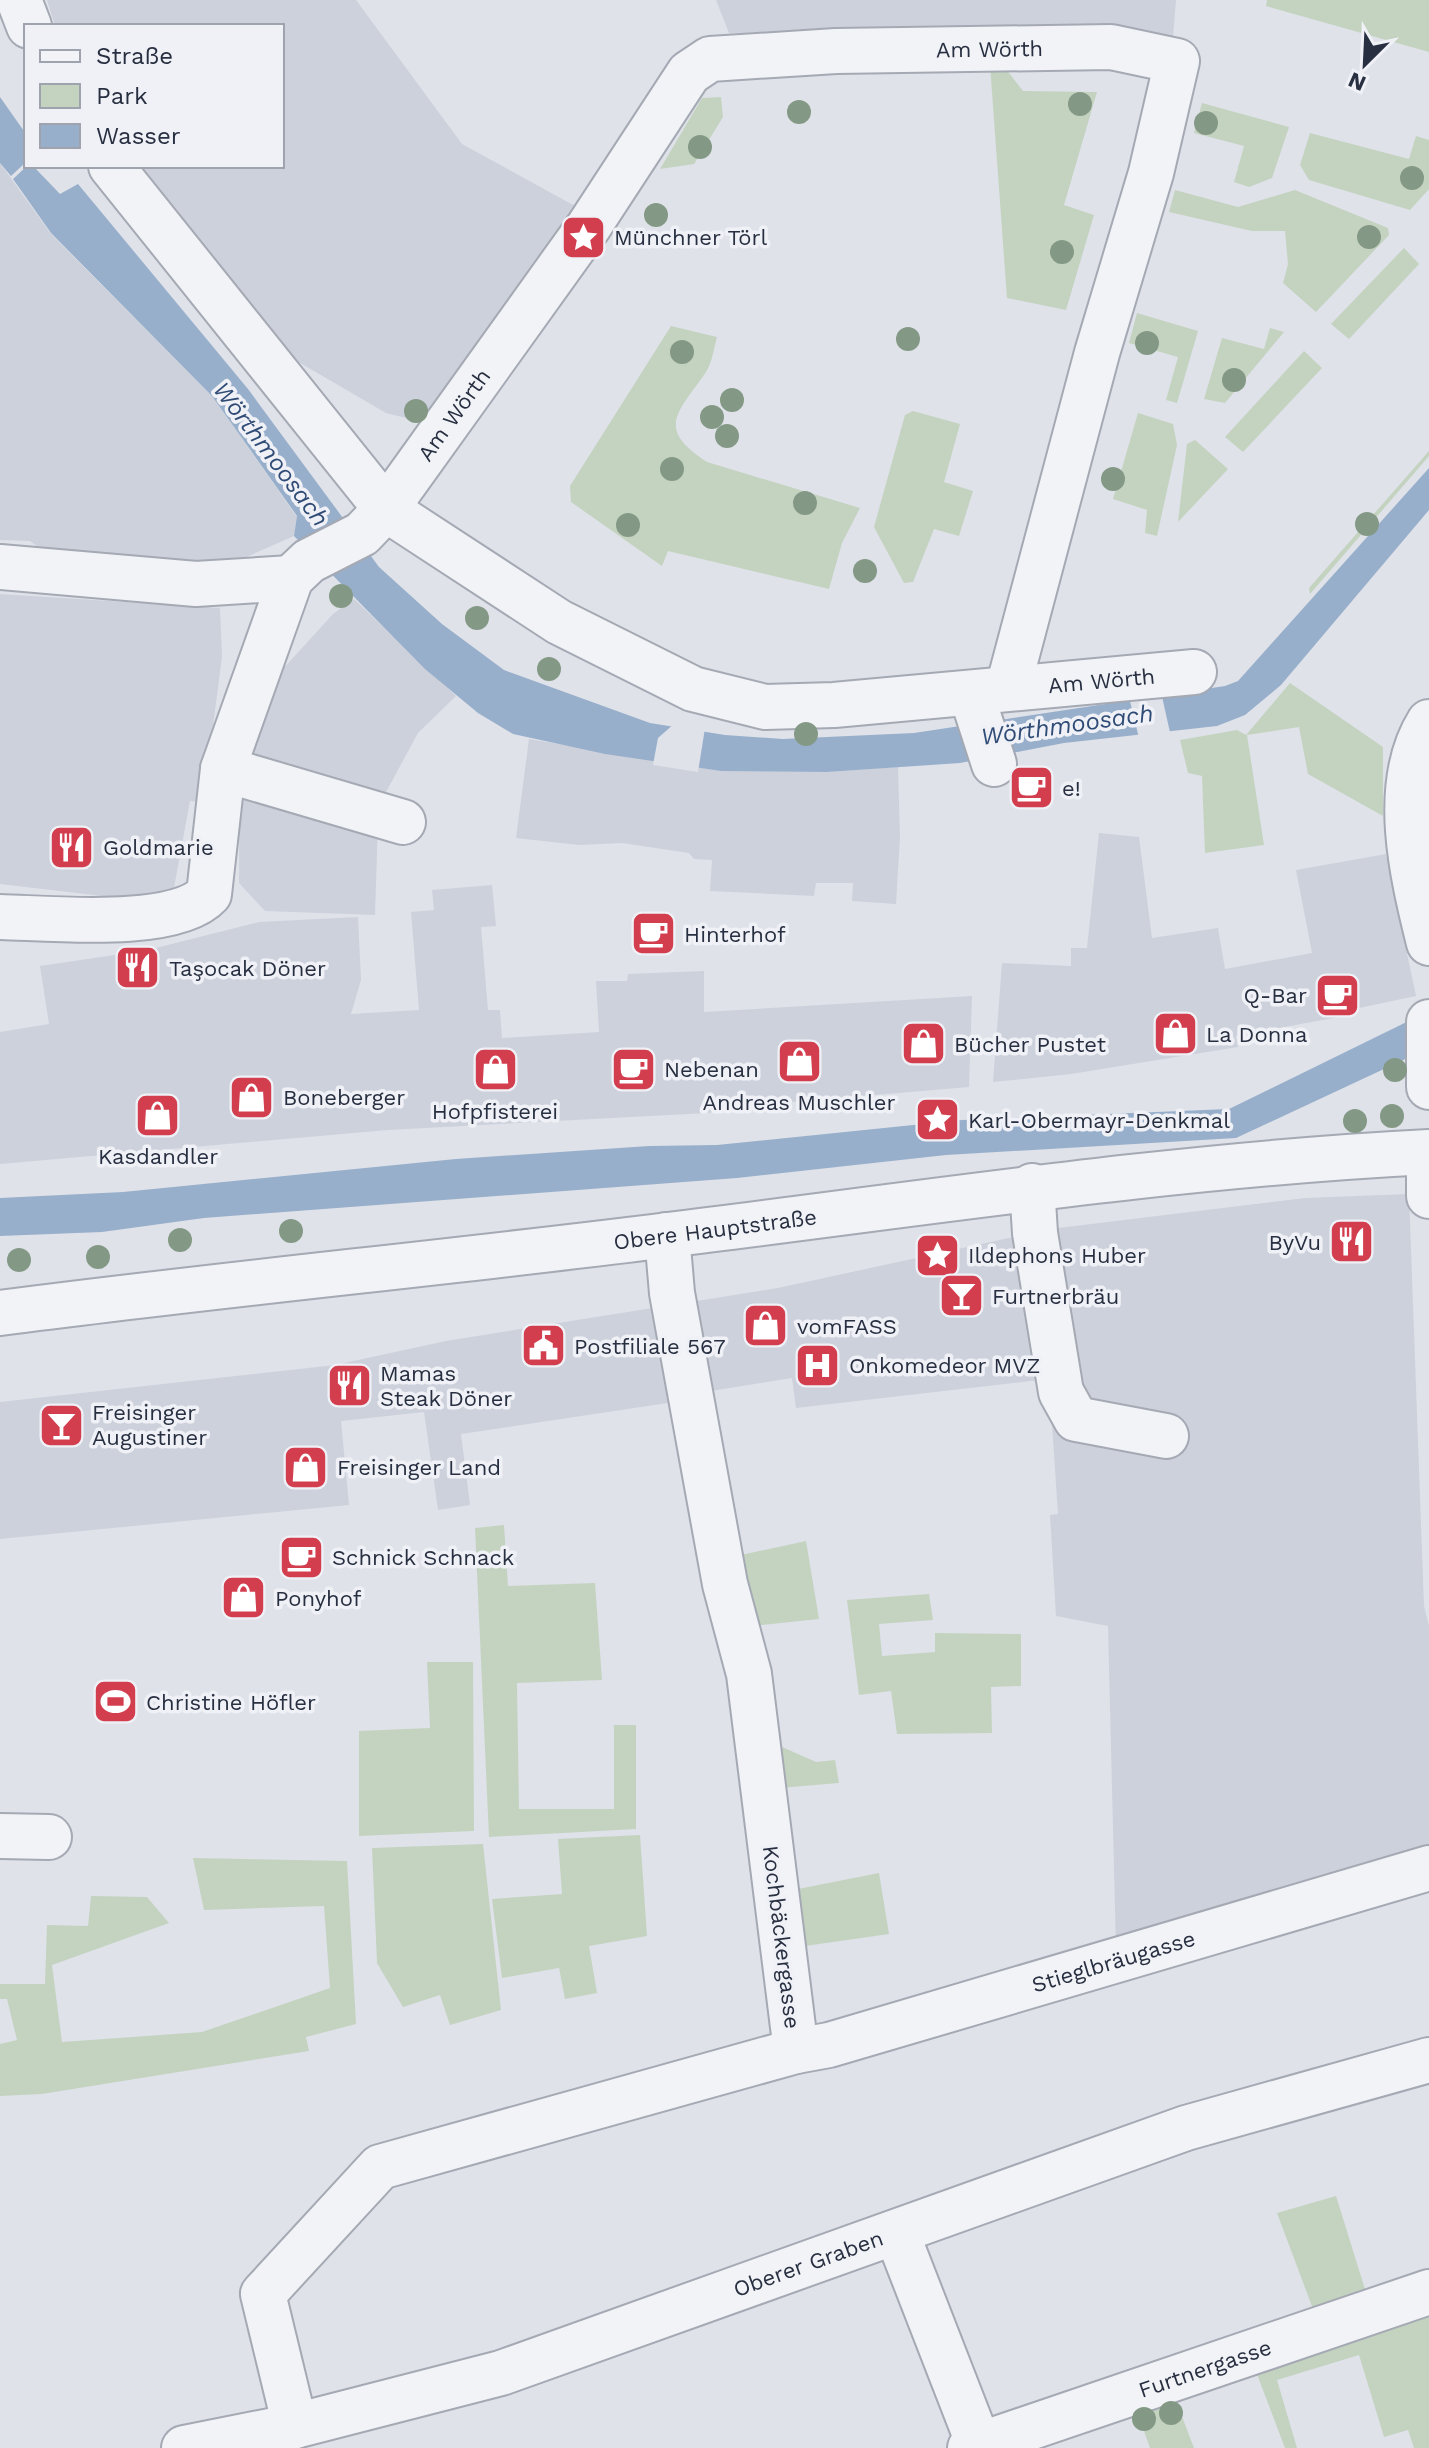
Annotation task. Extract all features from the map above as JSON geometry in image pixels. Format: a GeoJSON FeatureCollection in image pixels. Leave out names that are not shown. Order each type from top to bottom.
{"type":"FeatureCollection","features":[{"type":"Feature","properties":{"kind":"street"},"geometry":{"type":"LineString","coordinates":[[19,0],[28,24]]}},
{"type":"Feature","properties":{"kind":"street","name":"Am Wörth"},"geometry":{"type":"LineString","coordinates":[[0,567],[196,584],[300,569],[374,522],[589,226],[689,73],[710,59],[836,51],[1111,47],[1177,61],[1151,173],[1097,353],[985,697]]}},
{"type":"Feature","properties":{"kind":"street","name":"Am Wörth"},"geometry":{"type":"LineString","coordinates":[[112,168],[374,522],[559,622],[693,689],[765,707],[985,697],[1194,672]]}},
{"type":"Feature","properties":{"kind":"street"},"geometry":{"type":"LineString","coordinates":[[0,917],[87,920],[179,913],[203,901],[211,886],[223,769],[300,569]]}},
{"type":"Feature","properties":{"kind":"street"},"geometry":{"type":"LineString","coordinates":[[985,697],[994,764]]}},
{"type":"Feature","properties":{"kind":"street"},"geometry":{"type":"LineString","coordinates":[[1429,722],[1417,742],[1411,762],[1409,820],[1416,892],[1429,943]]}},
{"type":"Feature","properties":{"kind":"street"},"geometry":{"type":"LineString","coordinates":[[223,769],[403,822]]}},
{"type":"Feature","properties":{"kind":"street"},"geometry":{"type":"LineString","coordinates":[[1429,1022],[1429,1087]]}},
{"type":"Feature","properties":{"kind":"street","name":"Obere Hauptstraße"},"geometry":{"type":"LineString","coordinates":[[0,1313],[667,1235],[1032,1186],[1285,1160],[1429,1152]]}},
{"type":"Feature","properties":{"kind":"street"},"geometry":{"type":"LineString","coordinates":[[1429,1159],[1429,1196]]}},
{"type":"Feature","properties":{"kind":"street"},"geometry":{"type":"LineString","coordinates":[[1032,1186],[1035,1233],[1061,1392],[1076,1419],[1166,1436]]}},
{"type":"Feature","properties":{"kind":"street","name":"Kochbäckergasse"},"geometry":{"type":"LineString","coordinates":[[295,2426],[263,2294],[380,2167],[796,2051],[749,1674],[722,1569],[672,1293],[667,1235]]}},
{"type":"Feature","properties":{"kind":"street"},"geometry":{"type":"LineString","coordinates":[[0,1836],[49,1837]]}},
{"type":"Feature","properties":{"kind":"street","name":"Stieglbräugasse"},"geometry":{"type":"LineString","coordinates":[[796,2051],[829,2045],[1429,1868]]}},
{"type":"Feature","properties":{"kind":"street","name":"Oberer Graben"},"geometry":{"type":"LineString","coordinates":[[184,2448],[295,2426],[501,2373],[897,2234],[1186,2128],[1429,2060]]}},
{"type":"Feature","properties":{"kind":"street","name":"Furtnergasse"},"geometry":{"type":"LineString","coordinates":[[897,2234],[975,2446],[1429,2292]]}},
{"type":"Feature","properties":{"kind":"shaded area"},"geometry":{"type":"Polygon","coordinates":[[[47,0],[356,0],[462,144],[584,211],[493,344],[418,421],[386,413],[283,353],[140,168],[284,168],[284,24],[54,24],[47,0]]]}},
{"type":"Feature","properties":{"kind":"shaded area"},"geometry":{"type":"Polygon","coordinates":[[[716,0],[1176,0],[1173,37],[1040,28],[729,33],[716,0]]]}},
{"type":"Feature","properties":{"kind":"shaded area"},"geometry":{"type":"Polygon","coordinates":[[[0,163],[51,234],[212,396],[297,517],[294,536],[205,575],[52,557],[30,541],[0,540],[0,163]]]}},
{"type":"Feature","properties":{"kind":"shaded area"},"geometry":{"type":"Polygon","coordinates":[[[0,594],[220,608],[222,657],[203,802],[190,801],[171,904],[0,884],[0,594]]]}},
{"type":"Feature","properties":{"kind":"shaded area"},"geometry":{"type":"Polygon","coordinates":[[[354,599],[456,696],[418,733],[385,794],[378,822],[375,915],[265,911],[239,883],[240,746],[282,670],[333,614],[354,599]]]}},
{"type":"Feature","properties":{"kind":"shaded area"},"geometry":{"type":"Polygon","coordinates":[[[529,739],[721,771],[827,772],[898,767],[900,837],[896,904],[852,901],[853,883],[816,883],[814,896],[710,891],[712,860],[694,859],[689,853],[622,843],[579,845],[516,838],[529,739]]]}},
{"type":"Feature","properties":{"kind":"shaded area"},"geometry":{"type":"Polygon","coordinates":[[[1099,833],[1139,837],[1152,938],[1218,928],[1225,969],[1312,953],[1296,870],[1386,854],[1416,996],[1354,1009],[1355,1014],[1236,1036],[1238,1047],[1071,1074],[993,1082],[1002,963],[1071,966],[1071,948],[1087,948],[1099,833]]]}},
{"type":"Feature","properties":{"kind":"shaded area"},"geometry":{"type":"Polygon","coordinates":[[[492,885],[496,926],[481,927],[488,1010],[500,1010],[502,1038],[599,1032],[596,981],[627,981],[628,974],[704,971],[704,1012],[972,996],[969,1087],[768,1104],[707,1113],[388,1130],[0,1164],[0,1032],[49,1024],[40,966],[148,950],[259,922],[358,917],[361,980],[351,1014],[419,1010],[411,912],[434,910],[432,890],[492,885]]]}},
{"type":"Feature","properties":{"kind":"shaded area"},"geometry":{"type":"Polygon","coordinates":[[[1409,1194],[1424,1606],[1429,1626],[1429,1853],[1116,1950],[1108,1626],[1056,1616],[1050,1515],[1058,1514],[1049,1379],[796,1408],[792,1378],[698,1393],[681,1401],[461,1434],[470,1505],[438,1510],[424,1412],[341,1421],[349,1505],[0,1539],[0,1402],[335,1365],[446,1341],[778,1288],[1050,1229],[1305,1198],[1409,1194]]]}},
{"type":"Feature","properties":{"kind":"green space"},"geometry":{"type":"Polygon","coordinates":[[[1267,0],[1429,0],[1429,52],[1266,6],[1267,0]]]}},
{"type":"Feature","properties":{"kind":"green space"},"geometry":{"type":"Polygon","coordinates":[[[1002,64],[1023,91],[1097,92],[1064,205],[1094,215],[1066,310],[1007,298],[990,65],[1002,64]]]}},
{"type":"Feature","properties":{"kind":"green space"},"geometry":{"type":"Polygon","coordinates":[[[721,97],[723,117],[694,164],[660,169],[702,98],[721,97]]]}},
{"type":"Feature","properties":{"kind":"green space"},"geometry":{"type":"Polygon","coordinates":[[[1202,103],[1289,127],[1272,178],[1249,187],[1234,182],[1244,146],[1194,133],[1202,103]]]}},
{"type":"Feature","properties":{"kind":"green space"},"geometry":{"type":"Polygon","coordinates":[[[1310,133],[1409,159],[1416,136],[1429,140],[1429,189],[1410,210],[1309,180],[1300,165],[1310,133]]]}},
{"type":"Feature","properties":{"kind":"green space"},"geometry":{"type":"Polygon","coordinates":[[[1175,190],[1238,207],[1295,190],[1388,228],[1389,235],[1316,312],[1283,283],[1288,264],[1285,231],[1252,231],[1169,212],[1175,190]]]}},
{"type":"Feature","properties":{"kind":"green space"},"geometry":{"type":"Polygon","coordinates":[[[1404,248],[1419,264],[1349,339],[1331,324],[1404,248]]]}},
{"type":"Feature","properties":{"kind":"green space"},"geometry":{"type":"Polygon","coordinates":[[[1137,313],[1198,331],[1177,403],[1166,400],[1178,357],[1129,343],[1137,313]]]}},
{"type":"Feature","properties":{"kind":"green space"},"geometry":{"type":"Polygon","coordinates":[[[671,326],[717,337],[708,368],[676,419],[676,429],[691,450],[707,462],[860,508],[842,543],[829,589],[668,551],[662,566],[571,502],[570,486],[671,326]]]}},
{"type":"Feature","properties":{"kind":"green space"},"geometry":{"type":"Polygon","coordinates":[[[1270,328],[1284,332],[1225,403],[1204,399],[1222,338],[1264,349],[1270,328]]]}},
{"type":"Feature","properties":{"kind":"green space"},"geometry":{"type":"Polygon","coordinates":[[[1304,351],[1322,368],[1243,452],[1225,437],[1304,351]]]}},
{"type":"Feature","properties":{"kind":"green space"},"geometry":{"type":"Polygon","coordinates":[[[913,411],[960,424],[944,482],[973,491],[959,536],[934,529],[913,582],[904,583],[874,527],[905,415],[913,411]]]}},
{"type":"Feature","properties":{"kind":"green space"},"geometry":{"type":"Polygon","coordinates":[[[1138,413],[1173,424],[1177,445],[1157,536],[1145,533],[1147,510],[1113,499],[1138,413]]]}},
{"type":"Feature","properties":{"kind":"green space"},"geometry":{"type":"Polygon","coordinates":[[[1195,440],[1228,469],[1178,522],[1187,444],[1195,440]]]}},
{"type":"Feature","properties":{"kind":"green space"},"geometry":{"type":"Polygon","coordinates":[[[1429,451],[1429,456],[1310,594],[1309,588],[1429,451]]]}},
{"type":"Feature","properties":{"kind":"green space"},"geometry":{"type":"Polygon","coordinates":[[[1290,683],[1383,747],[1383,816],[1308,774],[1299,727],[1247,735],[1264,845],[1205,853],[1202,776],[1188,773],[1180,740],[1237,730],[1246,735],[1290,683]]]}},
{"type":"Feature","properties":{"kind":"green space"},"geometry":{"type":"Polygon","coordinates":[[[504,1525],[508,1586],[595,1583],[602,1680],[517,1683],[519,1809],[614,1809],[614,1725],[636,1725],[636,1829],[489,1837],[475,1528],[504,1525]]]}},
{"type":"Feature","properties":{"kind":"green space"},"geometry":{"type":"Polygon","coordinates":[[[806,1541],[819,1619],[753,1626],[741,1555],[806,1541]]]}},
{"type":"Feature","properties":{"kind":"green space"},"geometry":{"type":"Polygon","coordinates":[[[929,1594],[933,1620],[879,1624],[882,1656],[935,1652],[935,1633],[1021,1634],[1021,1686],[991,1687],[992,1733],[897,1734],[891,1691],[859,1695],[847,1600],[929,1594]]]}},
{"type":"Feature","properties":{"kind":"green space"},"geometry":{"type":"Polygon","coordinates":[[[427,1662],[473,1662],[474,1831],[359,1836],[359,1731],[430,1728],[427,1662]]]}},
{"type":"Feature","properties":{"kind":"green space"},"geometry":{"type":"Polygon","coordinates":[[[773,1743],[816,1762],[835,1760],[839,1783],[779,1788],[773,1743]]]}},
{"type":"Feature","properties":{"kind":"green space"},"geometry":{"type":"Polygon","coordinates":[[[640,1835],[647,1936],[589,1946],[597,1993],[565,1999],[559,1968],[502,1978],[492,1899],[562,1894],[558,1839],[640,1835]]]}},
{"type":"Feature","properties":{"kind":"green space"},"geometry":{"type":"Polygon","coordinates":[[[483,1844],[501,2010],[450,2025],[440,1995],[403,2007],[377,1963],[372,1848],[483,1844]]]}},
{"type":"Feature","properties":{"kind":"green space"},"geometry":{"type":"Polygon","coordinates":[[[193,1858],[347,1861],[356,2024],[306,2037],[309,2051],[42,2094],[0,2096],[0,2044],[17,2040],[7,1999],[0,1999],[0,1984],[45,1984],[47,1925],[88,1926],[91,1896],[147,1897],[169,1923],[52,1965],[62,2042],[202,2032],[330,1988],[324,1906],[204,1910],[193,1858]]]}},
{"type":"Feature","properties":{"kind":"green space"},"geometry":{"type":"Polygon","coordinates":[[[879,1873],[889,1934],[805,1946],[793,1890],[879,1873]]]}},
{"type":"Feature","properties":{"kind":"green space"},"geometry":{"type":"Polygon","coordinates":[[[1336,2196],[1368,2299],[1316,2317],[1277,2213],[1336,2196]]]}},
{"type":"Feature","properties":{"kind":"green space"},"geometry":{"type":"Polygon","coordinates":[[[1429,2312],[1429,2448],[1414,2448],[1408,2430],[1384,2437],[1359,2355],[1277,2380],[1297,2448],[1285,2448],[1255,2369],[1429,2312]]]}},
{"type":"Feature","properties":{"kind":"green space"},"geometry":{"type":"Polygon","coordinates":[[[1176,2401],[1194,2448],[1150,2448],[1138,2414],[1176,2401]]]}},
{"type":"Feature","properties":{"kind":"water"},"geometry":{"type":"Polygon","coordinates":[[[0,97],[24,131],[24,164],[11,176],[0,163],[0,97]]]}},
{"type":"Feature","properties":{"kind":"water","name":"Wörthmoosach"},"geometry":{"type":"Polygon","coordinates":[[[25,168],[35,168],[60,194],[78,184],[248,389],[379,567],[442,624],[504,670],[650,723],[725,735],[783,739],[914,733],[1225,686],[1238,681],[1429,468],[1429,510],[1281,685],[1245,715],[1217,726],[1064,743],[960,763],[827,772],[721,771],[605,754],[513,734],[478,713],[425,669],[294,536],[297,516],[212,396],[51,233],[13,179],[25,168]]]}},
{"type":"Feature","properties":{"kind":"water"},"geometry":{"type":"Polygon","coordinates":[[[1429,1011],[1429,1048],[1236,1138],[946,1155],[737,1178],[204,1218],[102,1232],[0,1236],[0,1198],[123,1192],[456,1159],[649,1146],[717,1145],[962,1120],[1229,1109],[1429,1011]]]}},
{"type":"Feature","properties":{"kind":"pier"},"geometry":{"type":"Polygon","coordinates":[[[1161,692],[1171,737],[1139,738],[1129,697],[1161,692]]]}},
{"type":"Feature","properties":{"kind":"pier"},"geometry":{"type":"Polygon","coordinates":[[[675,723],[705,728],[698,772],[653,765],[658,738],[675,723]]]}},
{"type":"Feature","properties":{"kind":"place","name":"Münchner Törl"},"geometry":{"type":"Point","coordinates":[583,237]}},
{"type":"Feature","properties":{"kind":"place","name":"e!"},"geometry":{"type":"Point","coordinates":[1031,788]}},
{"type":"Feature","properties":{"kind":"place","name":"Goldmarie"},"geometry":{"type":"Point","coordinates":[72,847]}},
{"type":"Feature","properties":{"kind":"place","name":"Hinterhof"},"geometry":{"type":"Point","coordinates":[653,934]}},
{"type":"Feature","properties":{"kind":"place","name":"Taşocak Döner"},"geometry":{"type":"Point","coordinates":[138,968]}},
{"type":"Feature","properties":{"kind":"place","name":"Q-Bar"},"geometry":{"type":"Point","coordinates":[1338,995]}},
{"type":"Feature","properties":{"kind":"place","name":"La Donna"},"geometry":{"type":"Point","coordinates":[1175,1034]}},
{"type":"Feature","properties":{"kind":"place","name":"Bücher Pustet"},"geometry":{"type":"Point","coordinates":[923,1044]}},
{"type":"Feature","properties":{"kind":"place","name":"Andreas Muschler"},"geometry":{"type":"Point","coordinates":[799,1061]}},
{"type":"Feature","properties":{"kind":"place","name":"Nebenan"},"geometry":{"type":"Point","coordinates":[633,1069]}},
{"type":"Feature","properties":{"kind":"place","name":"Hofpfisterei"},"geometry":{"type":"Point","coordinates":[495,1070]}},
{"type":"Feature","properties":{"kind":"place","name":"Boneberger"},"geometry":{"type":"Point","coordinates":[252,1097]}},
{"type":"Feature","properties":{"kind":"place","name":"Kasdandler"},"geometry":{"type":"Point","coordinates":[158,1115]}},
{"type":"Feature","properties":{"kind":"place","name":"Karl-Obermayr-Denkmal"},"geometry":{"type":"Point","coordinates":[937,1120]}},
{"type":"Feature","properties":{"kind":"place","name":"ByVu"},"geometry":{"type":"Point","coordinates":[1352,1242]}},
{"type":"Feature","properties":{"kind":"place","name":"Ildephons Huber"},"geometry":{"type":"Point","coordinates":[937,1255]}},
{"type":"Feature","properties":{"kind":"place","name":"Furtnerbräu"},"geometry":{"type":"Point","coordinates":[961,1296]}},
{"type":"Feature","properties":{"kind":"place","name":"vomFASS"},"geometry":{"type":"Point","coordinates":[766,1326]}},
{"type":"Feature","properties":{"kind":"place","name":"Postfiliale 567"},"geometry":{"type":"Point","coordinates":[543,1346]}},
{"type":"Feature","properties":{"kind":"place","name":"Onkomedeor MVZ"},"geometry":{"type":"Point","coordinates":[818,1365]}},
{"type":"Feature","properties":{"kind":"place","name":"Mamas Steak Döner"},"geometry":{"type":"Point","coordinates":[349,1386]}},
{"type":"Feature","properties":{"kind":"place","name":"Freisinger Augustiner"},"geometry":{"type":"Point","coordinates":[61,1425]}},
{"type":"Feature","properties":{"kind":"place","name":"Freisinger Land"},"geometry":{"type":"Point","coordinates":[306,1467]}},
{"type":"Feature","properties":{"kind":"place","name":"Schnick Schnack"},"geometry":{"type":"Point","coordinates":[301,1557]}},
{"type":"Feature","properties":{"kind":"place","name":"Ponyhof"},"geometry":{"type":"Point","coordinates":[244,1598]}},
{"type":"Feature","properties":{"kind":"place","name":"Christine Höfler"},"geometry":{"type":"Point","coordinates":[115,1702]}}]}
